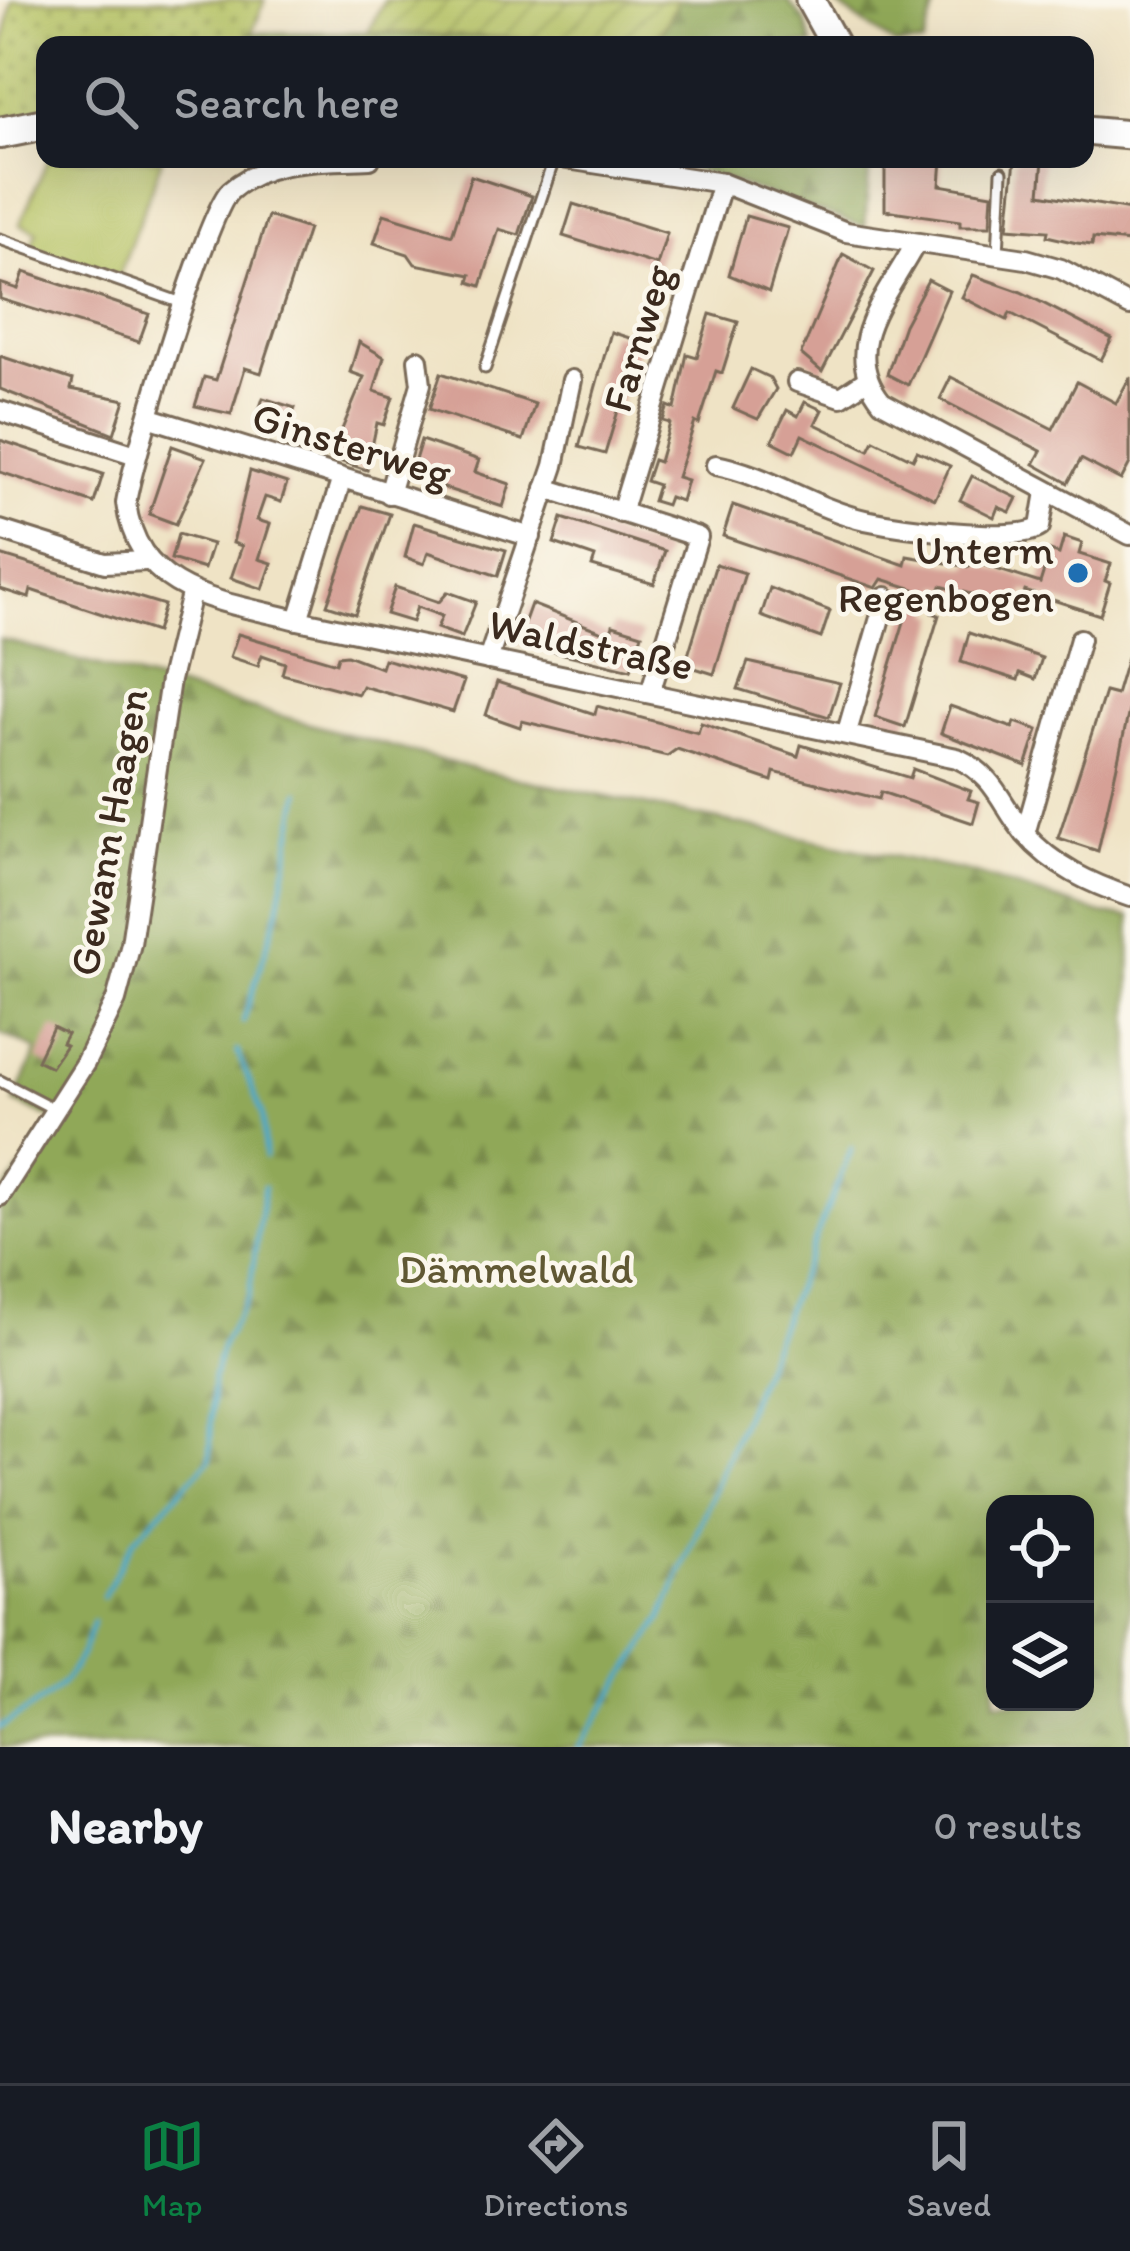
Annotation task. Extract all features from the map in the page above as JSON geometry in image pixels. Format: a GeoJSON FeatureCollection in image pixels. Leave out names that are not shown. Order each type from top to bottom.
{"type":"FeatureCollection","features":[{"type":"Feature","properties":{"kind":"main road"},"geometry":{"type":"LineString","coordinates":[[810,0],[830,36]]}},
{"type":"Feature","properties":{"kind":"main road"},"geometry":{"type":"LineString","coordinates":[[0,133],[36,126]]}},
{"type":"Feature","properties":{"kind":"main road"},"geometry":{"type":"LineString","coordinates":[[1094,132],[1130,135]]}},
{"type":"Feature","properties":{"kind":"street"},"geometry":{"type":"LineString","coordinates":[[0,530],[105,563],[146,561],[129,526],[126,503],[136,455],[184,304],[216,208],[230,192],[275,168]]}},
{"type":"Feature","properties":{"kind":"street"},"geometry":{"type":"LineString","coordinates":[[625,168],[722,183],[818,223],[914,246],[998,254],[1061,269],[1130,306]]}},
{"type":"Feature","properties":{"kind":"street","name":"Farnweg"},"geometry":{"type":"LineString","coordinates":[[621,513],[722,183]]}},
{"type":"Feature","properties":{"kind":"street"},"geometry":{"type":"LineString","coordinates":[[914,246],[865,338],[865,381],[882,402],[1130,535]]}},
{"type":"Feature","properties":{"kind":"street"},"geometry":{"type":"LineString","coordinates":[[389,494],[421,384],[418,360]]}},
{"type":"Feature","properties":{"kind":"street"},"geometry":{"type":"LineString","coordinates":[[488,660],[546,488],[572,398],[572,380]]}},
{"type":"Feature","properties":{"kind":"street"},"geometry":{"type":"LineString","coordinates":[[797,382],[842,398],[865,381]]}},
{"type":"Feature","properties":{"kind":"street"},"geometry":{"type":"LineString","coordinates":[[0,411],[136,455]]}},
{"type":"Feature","properties":{"kind":"street","name":"Ginsterweg"},"geometry":{"type":"LineString","coordinates":[[151,418],[531,536]]}},
{"type":"Feature","properties":{"kind":"street"},"geometry":{"type":"LineString","coordinates":[[716,465],[744,470],[862,520],[1014,536],[1040,527],[1046,492]]}},
{"type":"Feature","properties":{"kind":"street"},"geometry":{"type":"LineString","coordinates":[[298,620],[342,478]]}},
{"type":"Feature","properties":{"kind":"street"},"geometry":{"type":"LineString","coordinates":[[546,488],[698,537],[650,693]]}},
{"type":"Feature","properties":{"kind":"street","name":"Waldstraße"},"geometry":{"type":"LineString","coordinates":[[146,561],[190,594],[957,758],[990,778],[1025,833],[1078,875],[1130,897]]}},
{"type":"Feature","properties":{"kind":"street","name":"Gewann Haagen"},"geometry":{"type":"LineString","coordinates":[[0,1196],[86,1063],[121,981],[170,680],[190,594]]}},
{"type":"Feature","properties":{"kind":"street"},"geometry":{"type":"LineString","coordinates":[[847,732],[886,597]]}},
{"type":"Feature","properties":{"kind":"street"},"geometry":{"type":"LineString","coordinates":[[1025,833],[1081,639]]}},
{"type":"Feature","properties":{"kind":"lane"},"geometry":{"type":"LineString","coordinates":[[485,368],[551,168]]}},
{"type":"Feature","properties":{"kind":"lane"},"geometry":{"type":"LineString","coordinates":[[998,254],[1002,172]]}},
{"type":"Feature","properties":{"kind":"lane"},"geometry":{"type":"LineString","coordinates":[[0,239],[184,304]]}},
{"type":"Feature","properties":{"kind":"lane"},"geometry":{"type":"LineString","coordinates":[[0,1081],[56,1110]]}},
{"type":"Feature","properties":{"kind":"green space"},"geometry":{"type":"Polygon","coordinates":[[[12,0],[265,0],[248,36],[36,36],[36,113],[0,119],[0,67],[12,0]]]}},
{"type":"Feature","properties":{"kind":"green space"},"geometry":{"type":"Polygon","coordinates":[[[384,0],[678,0],[660,36],[368,32],[384,0]]]}},
{"type":"Feature","properties":{"kind":"green space"},"geometry":{"type":"Polygon","coordinates":[[[678,0],[787,0],[805,21],[809,36],[660,36],[678,0]]]}},
{"type":"Feature","properties":{"kind":"green space"},"geometry":{"type":"Polygon","coordinates":[[[830,0],[937,0],[926,36],[882,36],[830,0]]]}},
{"type":"Feature","properties":{"kind":"green space"},"geometry":{"type":"Polygon","coordinates":[[[370,32],[492,36],[248,36],[370,32]]]}},
{"type":"Feature","properties":{"kind":"green space"},"geometry":{"type":"Polygon","coordinates":[[[44,168],[159,168],[117,281],[29,250],[37,231],[20,224],[44,168]]]}},
{"type":"Feature","properties":{"kind":"green space"},"geometry":{"type":"Polygon","coordinates":[[[690,168],[869,168],[865,227],[690,168]]]}},
{"type":"Feature","properties":{"kind":"green space","name":"Dämmelwald"},"geometry":{"type":"Polygon","coordinates":[[[0,639],[481,771],[969,872],[1102,914],[1130,917],[1130,1747],[0,1747],[0,1197],[57,1121],[14,1102],[37,1050],[0,1033],[0,639]]]}},
{"type":"Feature","properties":{"kind":"building"},"geometry":{"type":"Polygon","coordinates":[[[885,168],[941,168],[940,185],[992,194],[990,226],[960,226],[960,221],[885,210],[885,168]]]}},
{"type":"Feature","properties":{"kind":"building"},"geometry":{"type":"Polygon","coordinates":[[[1014,168],[1042,168],[1040,194],[1130,210],[1130,242],[1093,238],[1092,245],[1047,236],[1048,231],[1008,228],[1014,168]]]}},
{"type":"Feature","properties":{"kind":"building"},"geometry":{"type":"Polygon","coordinates":[[[471,176],[532,196],[519,235],[499,229],[481,286],[469,282],[471,275],[415,264],[408,254],[374,243],[384,214],[452,235],[471,176]]]}},
{"type":"Feature","properties":{"kind":"building"},"geometry":{"type":"Polygon","coordinates":[[[573,204],[667,233],[657,265],[563,236],[573,204]]]}},
{"type":"Feature","properties":{"kind":"building"},"geometry":{"type":"Polygon","coordinates":[[[268,216],[308,229],[261,373],[245,368],[231,414],[195,406],[204,377],[216,380],[268,216]]]}},
{"type":"Feature","properties":{"kind":"building"},"geometry":{"type":"Polygon","coordinates":[[[746,216],[788,228],[769,292],[729,275],[746,216]]]}},
{"type":"Feature","properties":{"kind":"building"},"geometry":{"type":"Polygon","coordinates":[[[843,254],[874,271],[822,372],[801,354],[843,254]]]}},
{"type":"Feature","properties":{"kind":"building"},"geometry":{"type":"Polygon","coordinates":[[[24,272],[149,314],[139,342],[0,299],[0,283],[18,289],[24,272]]]}},
{"type":"Feature","properties":{"kind":"building"},"geometry":{"type":"Polygon","coordinates":[[[973,275],[1021,292],[1112,339],[1101,360],[1010,313],[1007,320],[962,297],[973,275]]]}},
{"type":"Feature","properties":{"kind":"building"},"geometry":{"type":"Polygon","coordinates":[[[928,280],[949,291],[908,385],[887,374],[904,325],[928,280]]]}},
{"type":"Feature","properties":{"kind":"building"},"geometry":{"type":"Polygon","coordinates":[[[710,314],[738,322],[722,373],[716,371],[677,477],[687,480],[681,501],[669,497],[666,505],[653,501],[658,485],[646,481],[653,460],[659,462],[670,423],[663,421],[668,406],[675,409],[687,354],[697,357],[710,314]]]}},
{"type":"Feature","properties":{"kind":"building"},"geometry":{"type":"Polygon","coordinates":[[[611,332],[639,341],[605,454],[579,447],[611,332]]]}},
{"type":"Feature","properties":{"kind":"building"},"geometry":{"type":"Polygon","coordinates":[[[359,342],[384,357],[374,391],[393,397],[384,425],[377,423],[367,470],[330,458],[364,377],[350,372],[359,342]]]}},
{"type":"Feature","properties":{"kind":"building"},"geometry":{"type":"Polygon","coordinates":[[[0,356],[73,380],[71,389],[125,400],[114,434],[0,389],[0,356]]]}},
{"type":"Feature","properties":{"kind":"building"},"geometry":{"type":"Polygon","coordinates":[[[751,369],[770,378],[776,389],[758,419],[733,408],[751,369]]]}},
{"type":"Feature","properties":{"kind":"building"},"geometry":{"type":"Polygon","coordinates":[[[441,373],[535,404],[523,440],[429,409],[441,373]]]}},
{"type":"Feature","properties":{"kind":"building"},"geometry":{"type":"Polygon","coordinates":[[[951,377],[1053,429],[1077,382],[1116,403],[1130,377],[1130,463],[1121,480],[1081,459],[1068,483],[1034,464],[1041,451],[940,399],[951,377]]]}},
{"type":"Feature","properties":{"kind":"building"},"geometry":{"type":"Polygon","coordinates":[[[263,398],[295,408],[286,435],[254,425],[263,398]]]}},
{"type":"Feature","properties":{"kind":"building"},"geometry":{"type":"Polygon","coordinates":[[[805,402],[822,410],[815,424],[869,450],[874,440],[913,459],[917,451],[950,466],[935,499],[802,435],[794,452],[772,441],[787,410],[798,416],[805,402]]]}},
{"type":"Feature","properties":{"kind":"building"},"geometry":{"type":"Polygon","coordinates":[[[0,440],[103,474],[94,503],[0,472],[0,440]]]}},
{"type":"Feature","properties":{"kind":"building"},"geometry":{"type":"Polygon","coordinates":[[[421,440],[479,460],[475,472],[510,484],[503,507],[410,477],[421,440]]]}},
{"type":"Feature","properties":{"kind":"building"},"geometry":{"type":"Polygon","coordinates":[[[172,446],[206,458],[176,524],[149,514],[172,446]]]}},
{"type":"Feature","properties":{"kind":"building"},"geometry":{"type":"Polygon","coordinates":[[[250,471],[287,483],[281,502],[265,497],[257,520],[270,524],[259,559],[272,563],[263,589],[231,578],[242,546],[233,543],[250,471]]]}},
{"type":"Feature","properties":{"kind":"building"},"geometry":{"type":"Polygon","coordinates":[[[972,476],[1017,498],[1010,512],[998,507],[994,517],[960,500],[972,476]]]}},
{"type":"Feature","properties":{"kind":"building"},"geometry":{"type":"Polygon","coordinates":[[[733,505],[905,565],[907,556],[969,567],[971,561],[1040,583],[1050,551],[1059,554],[1064,537],[1082,543],[1079,554],[1111,564],[1105,581],[1110,583],[1100,615],[1025,591],[1019,607],[941,586],[932,613],[939,615],[905,727],[875,717],[914,589],[882,579],[876,588],[723,536],[733,505]]]}},
{"type":"Feature","properties":{"kind":"building"},"geometry":{"type":"Polygon","coordinates":[[[362,506],[390,514],[355,614],[327,605],[362,506]]]}},
{"type":"Feature","properties":{"kind":"building"},"geometry":{"type":"Polygon","coordinates":[[[562,518],[665,551],[654,584],[592,566],[595,557],[554,543],[562,518]]]}},
{"type":"Feature","properties":{"kind":"building"},"geometry":{"type":"Polygon","coordinates":[[[414,523],[506,550],[498,576],[428,552],[424,564],[405,557],[414,523]]]}},
{"type":"Feature","properties":{"kind":"building"},"geometry":{"type":"Polygon","coordinates":[[[178,534],[212,544],[204,569],[171,559],[178,534]]]}},
{"type":"Feature","properties":{"kind":"building"},"geometry":{"type":"Polygon","coordinates":[[[0,555],[164,605],[156,632],[31,590],[29,598],[0,589],[0,555]]]}},
{"type":"Feature","properties":{"kind":"building"},"geometry":{"type":"Polygon","coordinates":[[[716,564],[745,573],[714,674],[685,665],[716,564]]]}},
{"type":"Feature","properties":{"kind":"building"},"geometry":{"type":"Polygon","coordinates":[[[395,587],[439,602],[448,592],[476,602],[462,637],[437,628],[442,616],[417,607],[412,622],[386,614],[395,587]]]}},
{"type":"Feature","properties":{"kind":"building"},"geometry":{"type":"Polygon","coordinates":[[[770,588],[830,611],[821,638],[761,616],[770,588]]]}},
{"type":"Feature","properties":{"kind":"building"},"geometry":{"type":"Polygon","coordinates":[[[531,604],[610,635],[613,625],[642,634],[631,670],[517,643],[531,604]]]}},
{"type":"Feature","properties":{"kind":"building"},"geometry":{"type":"Polygon","coordinates":[[[969,633],[1042,658],[1035,679],[1020,673],[1018,680],[961,662],[969,633]]]}},
{"type":"Feature","properties":{"kind":"building"},"geometry":{"type":"Polygon","coordinates":[[[238,634],[336,663],[338,656],[347,655],[381,668],[384,659],[464,681],[453,712],[362,686],[358,694],[282,674],[285,663],[262,655],[258,666],[230,657],[238,634]]]}},
{"type":"Feature","properties":{"kind":"building"},"geometry":{"type":"Polygon","coordinates":[[[1127,658],[1130,706],[1098,851],[1058,838],[1105,692],[1116,695],[1127,658]]]}},
{"type":"Feature","properties":{"kind":"building"},"geometry":{"type":"Polygon","coordinates":[[[748,662],[840,683],[829,717],[738,689],[748,662]]]}},
{"type":"Feature","properties":{"kind":"building"},"geometry":{"type":"Polygon","coordinates":[[[497,682],[595,714],[597,706],[698,733],[701,723],[798,756],[801,745],[910,778],[913,769],[971,791],[968,799],[979,802],[973,823],[881,792],[879,799],[774,772],[772,781],[677,749],[667,756],[522,721],[520,727],[486,715],[497,682]]]}},
{"type":"Feature","properties":{"kind":"building"},"geometry":{"type":"Polygon","coordinates":[[[950,706],[1013,728],[1015,722],[1038,730],[1026,766],[941,733],[950,706]]]}},
{"type":"Feature","properties":{"kind":"building"},"geometry":{"type":"Polygon","coordinates":[[[53,1027],[67,1034],[62,1043],[66,1045],[51,1067],[37,1060],[53,1027]]]}},
{"type":"Feature","properties":{"kind":"waterway"},"geometry":{"type":"LineString","coordinates":[[243,1022],[278,911],[300,792]]}},
{"type":"Feature","properties":{"kind":"waterway"},"geometry":{"type":"LineString","coordinates":[[237,1050],[262,1114],[265,1157]]}},
{"type":"Feature","properties":{"kind":"waterway"},"geometry":{"type":"LineString","coordinates":[[579,1747],[662,1618],[852,1148]]}},
{"type":"Feature","properties":{"kind":"waterway"},"geometry":{"type":"LineString","coordinates":[[103,1597],[133,1541],[210,1459],[213,1377],[222,1344],[249,1296],[264,1187]]}},
{"type":"Feature","properties":{"kind":"waterway"},"geometry":{"type":"LineString","coordinates":[[0,1727],[60,1686],[78,1660],[93,1622]]}},
{"type":"Feature","properties":{"kind":"place","name":"Unterm Regenbogen"},"geometry":{"type":"Point","coordinates":[1078,573]}}]}
